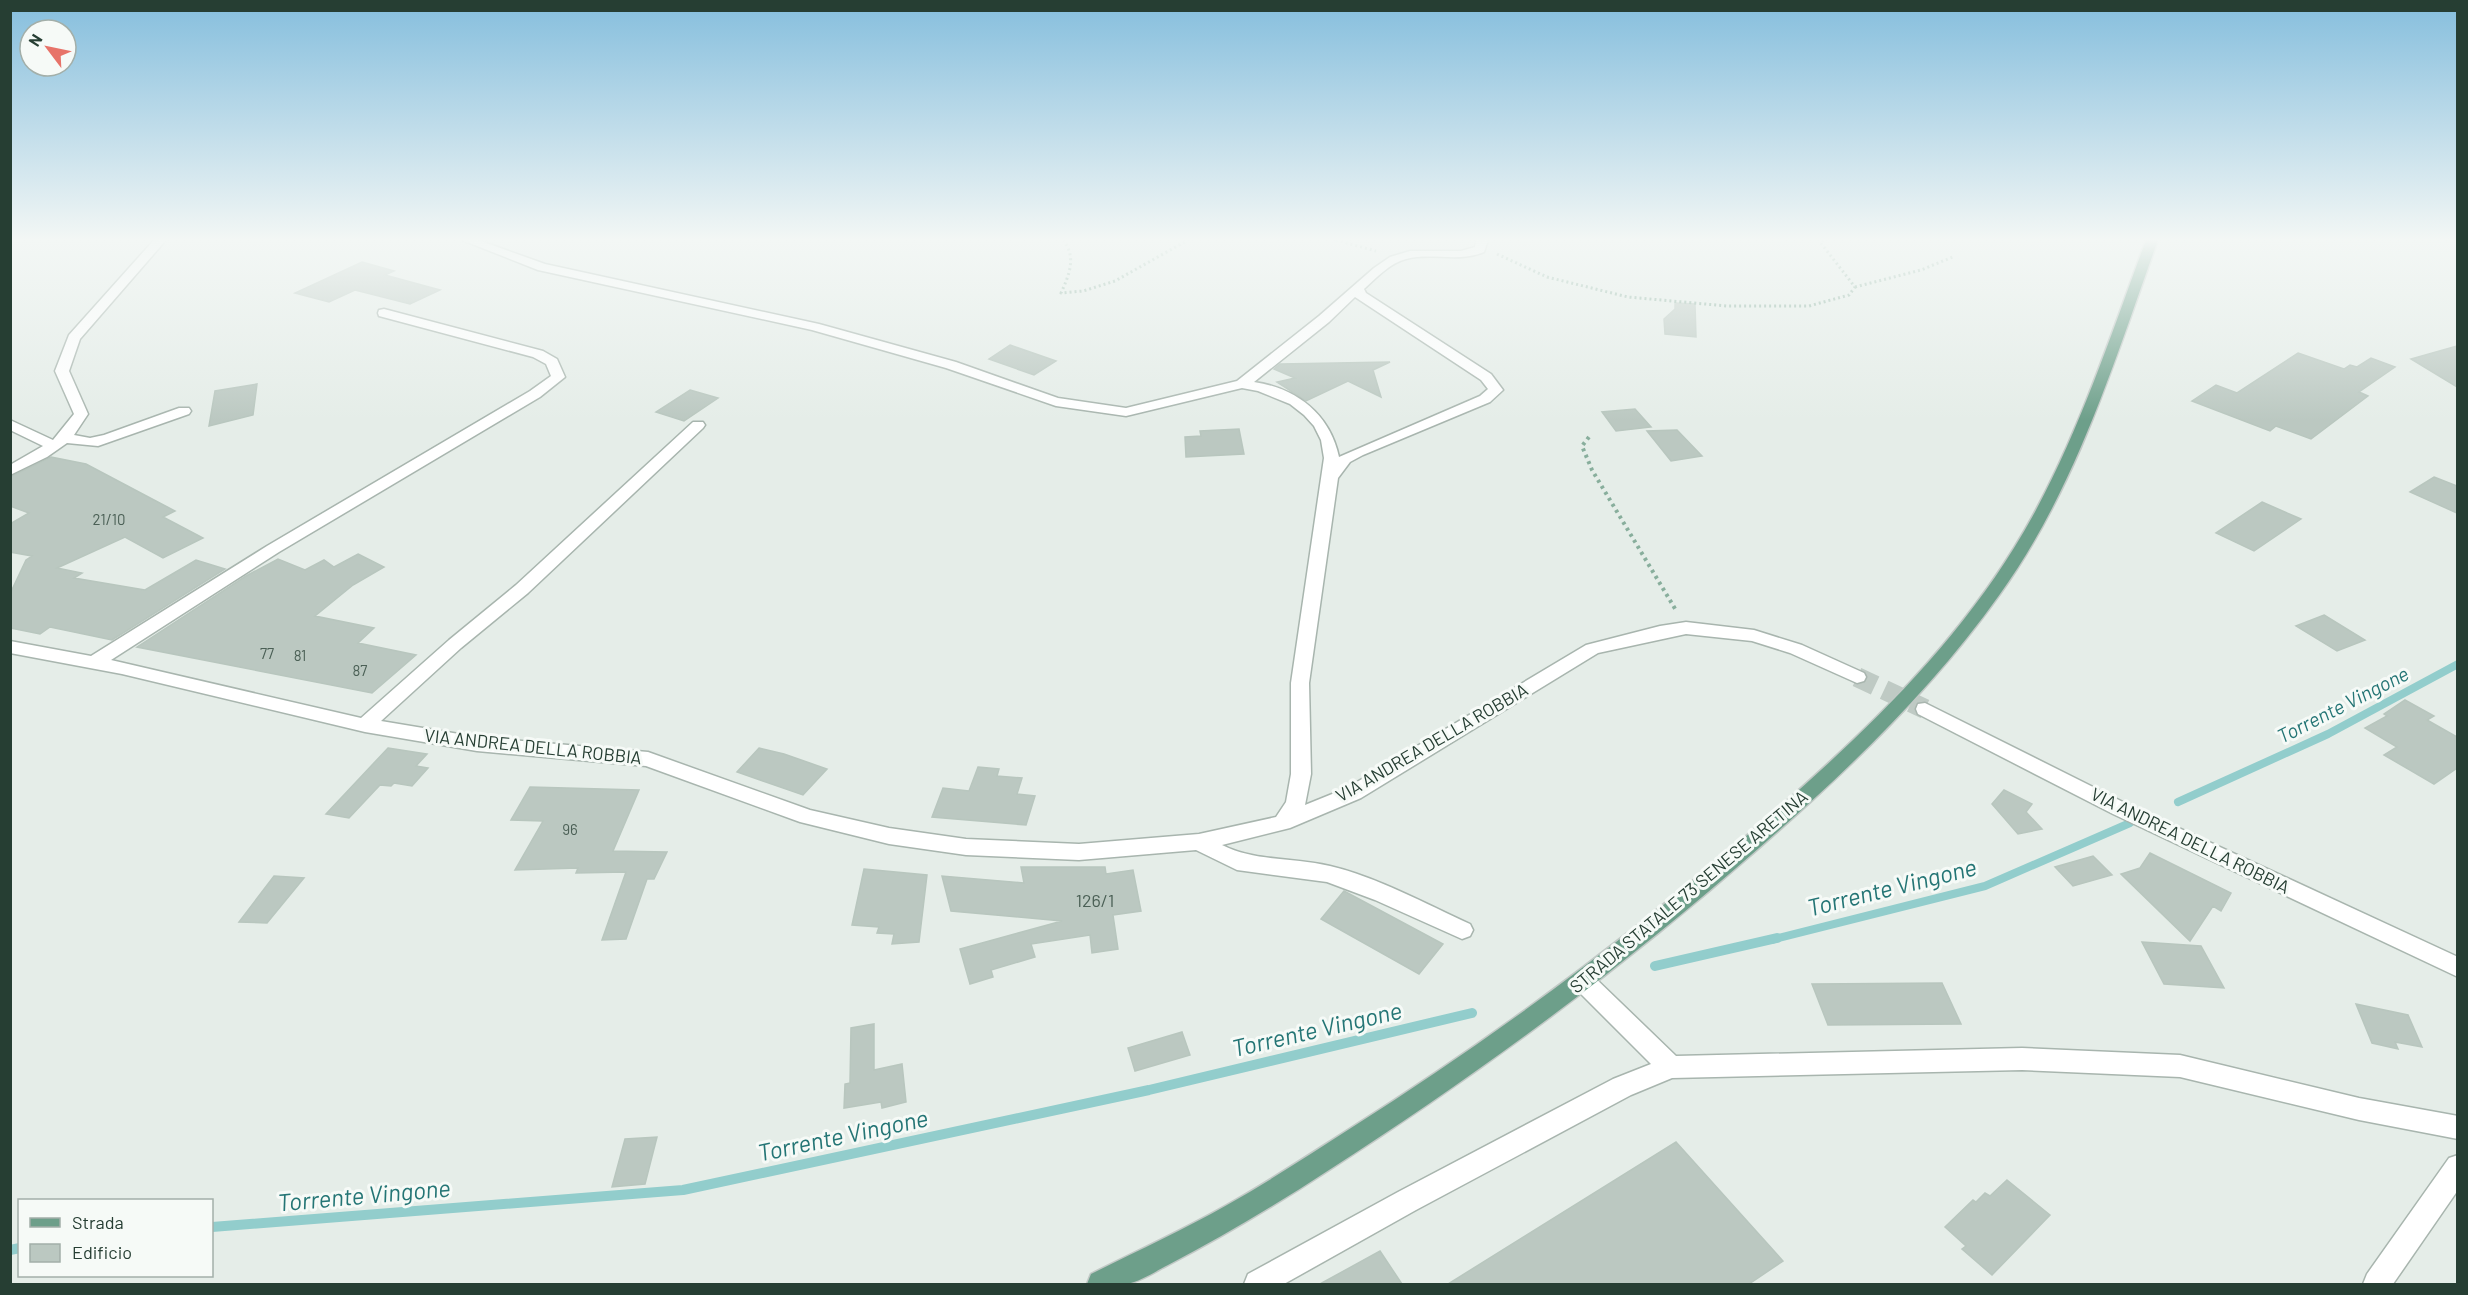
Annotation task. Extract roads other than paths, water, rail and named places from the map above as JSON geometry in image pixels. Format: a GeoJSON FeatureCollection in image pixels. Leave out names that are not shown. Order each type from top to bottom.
{"type":"FeatureCollection","features":[{"type":"Feature","properties":{"kind":"main road","name":"STRADA STATALE 73 SENESE ARETINA"},"geometry":{"type":"LineString","coordinates":[[1101,1284],[1237,1213],[1414,1102],[1584,982],[1712,878],[1816,786],[1909,695],[1971,620],[2020,551],[2052,496],[2074,447],[2129,300]]}},
{"type":"Feature","properties":{"kind":"street"},"geometry":{"type":"LineString","coordinates":[[10,471],[60,442],[73,430],[81,414],[62,371],[74,339],[108,300]]}},
{"type":"Feature","properties":{"kind":"street"},"geometry":{"type":"LineString","coordinates":[[693,300],[803,325],[894,349],[951,365],[1056,402],[1126,412],[1242,384],[1258,385],[1274,390],[1307,409],[1321,424],[1329,440],[1334,460],[1300,683],[1301,774],[1296,803],[1283,823]]}},
{"type":"Feature","properties":{"kind":"street"},"geometry":{"type":"LineString","coordinates":[[1242,384],[1344,300]]}},
{"type":"Feature","properties":{"kind":"street"},"geometry":{"type":"LineString","coordinates":[[1330,477],[1345,459],[1358,452],[1485,399],[1496,390],[1486,377],[1368,300]]}},
{"type":"Feature","properties":{"kind":"street"},"geometry":{"type":"LineString","coordinates":[[93,663],[273,549],[535,394],[558,377],[552,362],[538,354],[384,313]]}},
{"type":"Feature","properties":{"kind":"street"},"geometry":{"type":"LineString","coordinates":[[10,424],[60,442],[91,442],[104,440],[164,416],[184,411]]}},
{"type":"Feature","properties":{"kind":"street"},"geometry":{"type":"LineString","coordinates":[[365,726],[455,644],[522,589],[698,425]]}},
{"type":"Feature","properties":{"kind":"street","name":"VIA ANDREA DELLA ROBBIA"},"geometry":{"type":"LineString","coordinates":[[10,647],[122,668],[365,726],[477,744],[648,759],[807,817],[889,836],[966,847],[1079,852],[1199,842],[1283,823],[1354,793],[1592,650],[1686,628],[1754,636],[1796,649],[1857,677]]}},
{"type":"Feature","properties":{"kind":"street","name":"VIA ANDREA DELLA ROBBIA"},"geometry":{"type":"LineString","coordinates":[[1925,709],[2120,808],[2457,968]]}},
{"type":"Feature","properties":{"kind":"street"},"geometry":{"type":"LineString","coordinates":[[1199,842],[1237,862],[1329,874],[1383,894],[1462,930]]}},
{"type":"Feature","properties":{"kind":"street"},"geometry":{"type":"LineString","coordinates":[[1584,982],[1671,1067]]}},
{"type":"Feature","properties":{"kind":"street"},"geometry":{"type":"LineString","coordinates":[[1258,1284],[1407,1201],[1622,1087],[1671,1067],[2022,1059],[2180,1066],[2359,1109],[2457,1128]]}},
{"type":"Feature","properties":{"kind":"street"},"geometry":{"type":"LineString","coordinates":[[2377,1284],[2457,1167]]}},
{"type":"Feature","properties":{"kind":"waterway","name":"Torrente Vingone"},"geometry":{"type":"LineString","coordinates":[[2178,802],[2328,734],[2458,664]]}},
{"type":"Feature","properties":{"kind":"waterway","name":"Torrente Vingone"},"geometry":{"type":"LineString","coordinates":[[1771,940],[1985,886],[2130,823]]}},
{"type":"Feature","properties":{"kind":"waterway","name":"Torrente Vingone"},"geometry":{"type":"LineString","coordinates":[[1655,966],[1777,938]]}},
{"type":"Feature","properties":{"kind":"waterway","name":"Torrente Vingone"},"geometry":{"type":"LineString","coordinates":[[213,1227],[683,1190],[1149,1090],[1472,1013]]}},
{"type":"Feature","properties":{"kind":"waterway","name":"Torrente Vingone"},"geometry":{"type":"LineString","coordinates":[[10,1250],[18,1248]]}},
{"type":"Feature","properties":{"kind":"tunnel"},"geometry":{"type":"LineString","coordinates":[[1857,677],[1925,709]]}}]}
